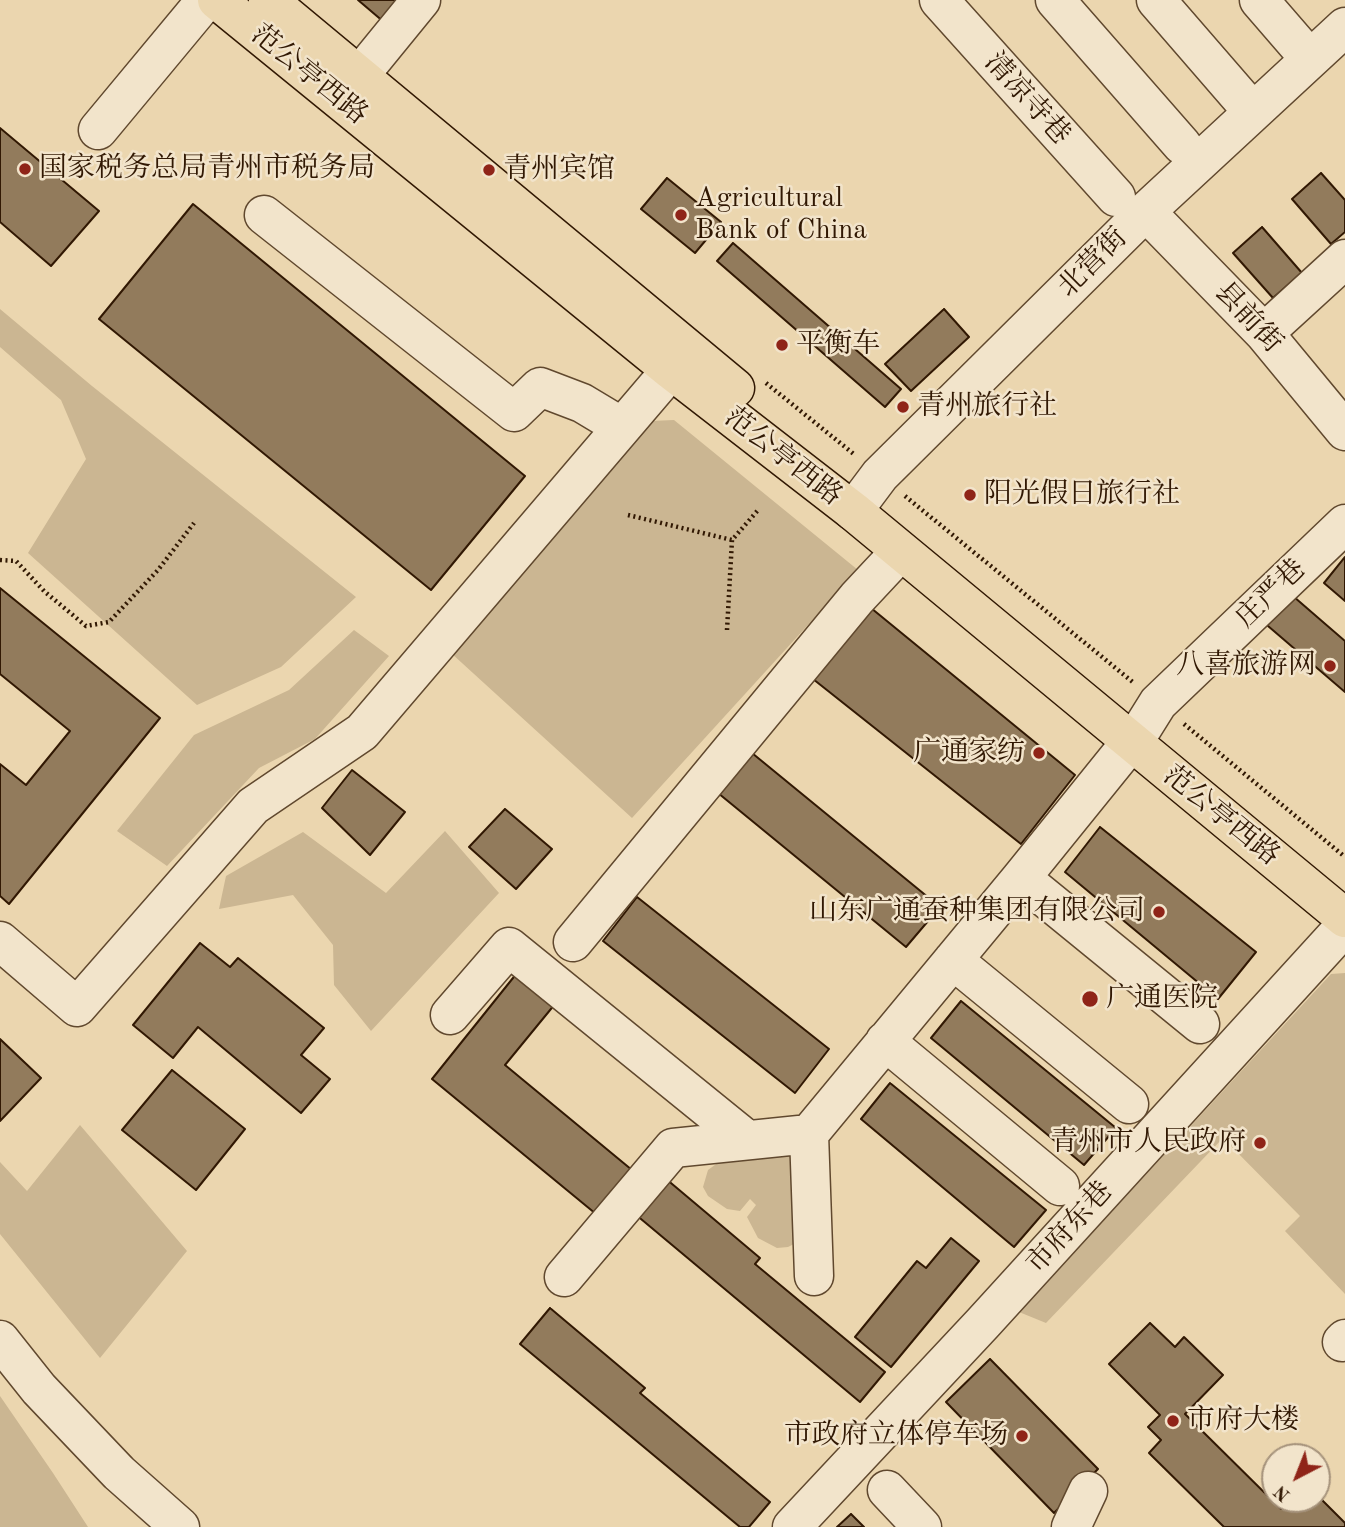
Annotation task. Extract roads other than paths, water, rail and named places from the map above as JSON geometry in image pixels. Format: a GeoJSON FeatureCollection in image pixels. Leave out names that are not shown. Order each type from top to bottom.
{"type":"FeatureCollection","features":[{"type":"Feature","properties":{"kind":"main road","name":"范公亭西路"},"geometry":{"type":"LineString","coordinates":[[217,0],[671,370],[866,494],[900,552],[1144,724],[1345,918]]}},
{"type":"Feature","properties":{"kind":"main road","name":"范公亭西路"},"geometry":{"type":"LineString","coordinates":[[268,0],[1144,724],[1345,895]]}},
{"type":"Feature","properties":{"kind":"street"},"geometry":{"type":"LineString","coordinates":[[98,130],[206,0]]}},
{"type":"Feature","properties":{"kind":"street"},"geometry":{"type":"LineString","coordinates":[[359,76],[421,0]]}},
{"type":"Feature","properties":{"kind":"street","name":"清凉寺巷"},"geometry":{"type":"LineString","coordinates":[[939,0],[1129,206]]}},
{"type":"Feature","properties":{"kind":"street"},"geometry":{"type":"LineString","coordinates":[[1055,0],[1182,145]]}},
{"type":"Feature","properties":{"kind":"street"},"geometry":{"type":"LineString","coordinates":[[1156,0],[1253,112]]}},
{"type":"Feature","properties":{"kind":"street"},"geometry":{"type":"LineString","coordinates":[[1259,0],[1310,59]]}},
{"type":"Feature","properties":{"kind":"street","name":"北营街"},"geometry":{"type":"LineString","coordinates":[[866,494],[1129,206],[1253,112],[1345,27]]}},
{"type":"Feature","properties":{"kind":"street","name":"县前街"},"geometry":{"type":"LineString","coordinates":[[1129,206],[1154,220],[1264,334],[1345,430]]}},
{"type":"Feature","properties":{"kind":"street"},"geometry":{"type":"LineString","coordinates":[[264,215],[514,412],[540,387],[582,403],[622,427]]}},
{"type":"Feature","properties":{"kind":"street"},"geometry":{"type":"LineString","coordinates":[[1264,334],[1345,259]]}},
{"type":"Feature","properties":{"kind":"street"},"geometry":{"type":"LineString","coordinates":[[0,941],[77,1007],[253,806],[362,732],[671,370]]}},
{"type":"Feature","properties":{"kind":"street","name":"庄严巷"},"geometry":{"type":"LineString","coordinates":[[809,1134],[1021,878],[1144,724],[1345,524]]}},
{"type":"Feature","properties":{"kind":"street"},"geometry":{"type":"LineString","coordinates":[[573,942],[858,598],[900,552]]}},
{"type":"Feature","properties":{"kind":"street"},"geometry":{"type":"LineString","coordinates":[[1021,878],[1200,1024]]}},
{"type":"Feature","properties":{"kind":"street","name":"市府东巷"},"geometry":{"type":"LineString","coordinates":[[792,1527],[983,1323],[1345,926]]}},
{"type":"Feature","properties":{"kind":"street"},"geometry":{"type":"LineString","coordinates":[[450,1015],[509,947],[747,1140]]}},
{"type":"Feature","properties":{"kind":"street"},"geometry":{"type":"LineString","coordinates":[[953,960],[1129,1104]]}},
{"type":"Feature","properties":{"kind":"street"},"geometry":{"type":"LineString","coordinates":[[885,1041],[1060,1186]]}},
{"type":"Feature","properties":{"kind":"street"},"geometry":{"type":"LineString","coordinates":[[564,1277],[673,1148],[809,1134],[814,1276]]}},
{"type":"Feature","properties":{"kind":"street"},"geometry":{"type":"LineString","coordinates":[[0,1340],[39,1389],[119,1473],[180,1527]]}},
{"type":"Feature","properties":{"kind":"street"},"geometry":{"type":"LineString","coordinates":[[887,1490],[922,1527]]}},
{"type":"Feature","properties":{"kind":"street"},"geometry":{"type":"LineString","coordinates":[[1071,1527],[1088,1491]]}},
{"type":"Feature","properties":{"kind":"place","name":"国家税务总局青州市税务局"},"geometry":{"type":"Point","coordinates":[25,169]}},
{"type":"Feature","properties":{"kind":"place","name":"青州宾馆"},"geometry":{"type":"Point","coordinates":[489,170]}},
{"type":"Feature","properties":{"kind":"place","name":"Agricultural Bank of China"},"geometry":{"type":"Point","coordinates":[681,215]}},
{"type":"Feature","properties":{"kind":"place","name":"平衡车"},"geometry":{"type":"Point","coordinates":[782,345]}},
{"type":"Feature","properties":{"kind":"place","name":"青州旅行社"},"geometry":{"type":"Point","coordinates":[903,407]}},
{"type":"Feature","properties":{"kind":"place","name":"阳光假日旅行社"},"geometry":{"type":"Point","coordinates":[970,495]}},
{"type":"Feature","properties":{"kind":"place","name":"八喜旅游网"},"geometry":{"type":"Point","coordinates":[1330,666]}},
{"type":"Feature","properties":{"kind":"place","name":"广通家纺"},"geometry":{"type":"Point","coordinates":[1039,753]}},
{"type":"Feature","properties":{"kind":"place","name":"山东广通蚕种集团有限公司"},"geometry":{"type":"Point","coordinates":[1159,912]}},
{"type":"Feature","properties":{"kind":"place","name":"广通医院"},"geometry":{"type":"Point","coordinates":[1090,999]}},
{"type":"Feature","properties":{"kind":"place","name":"青州市人民政府"},"geometry":{"type":"Point","coordinates":[1260,1143]}},
{"type":"Feature","properties":{"kind":"place","name":"市府大楼"},"geometry":{"type":"Point","coordinates":[1173,1421]}},
{"type":"Feature","properties":{"kind":"place","name":"市政府立体停车场"},"geometry":{"type":"Point","coordinates":[1022,1436]}}]}
